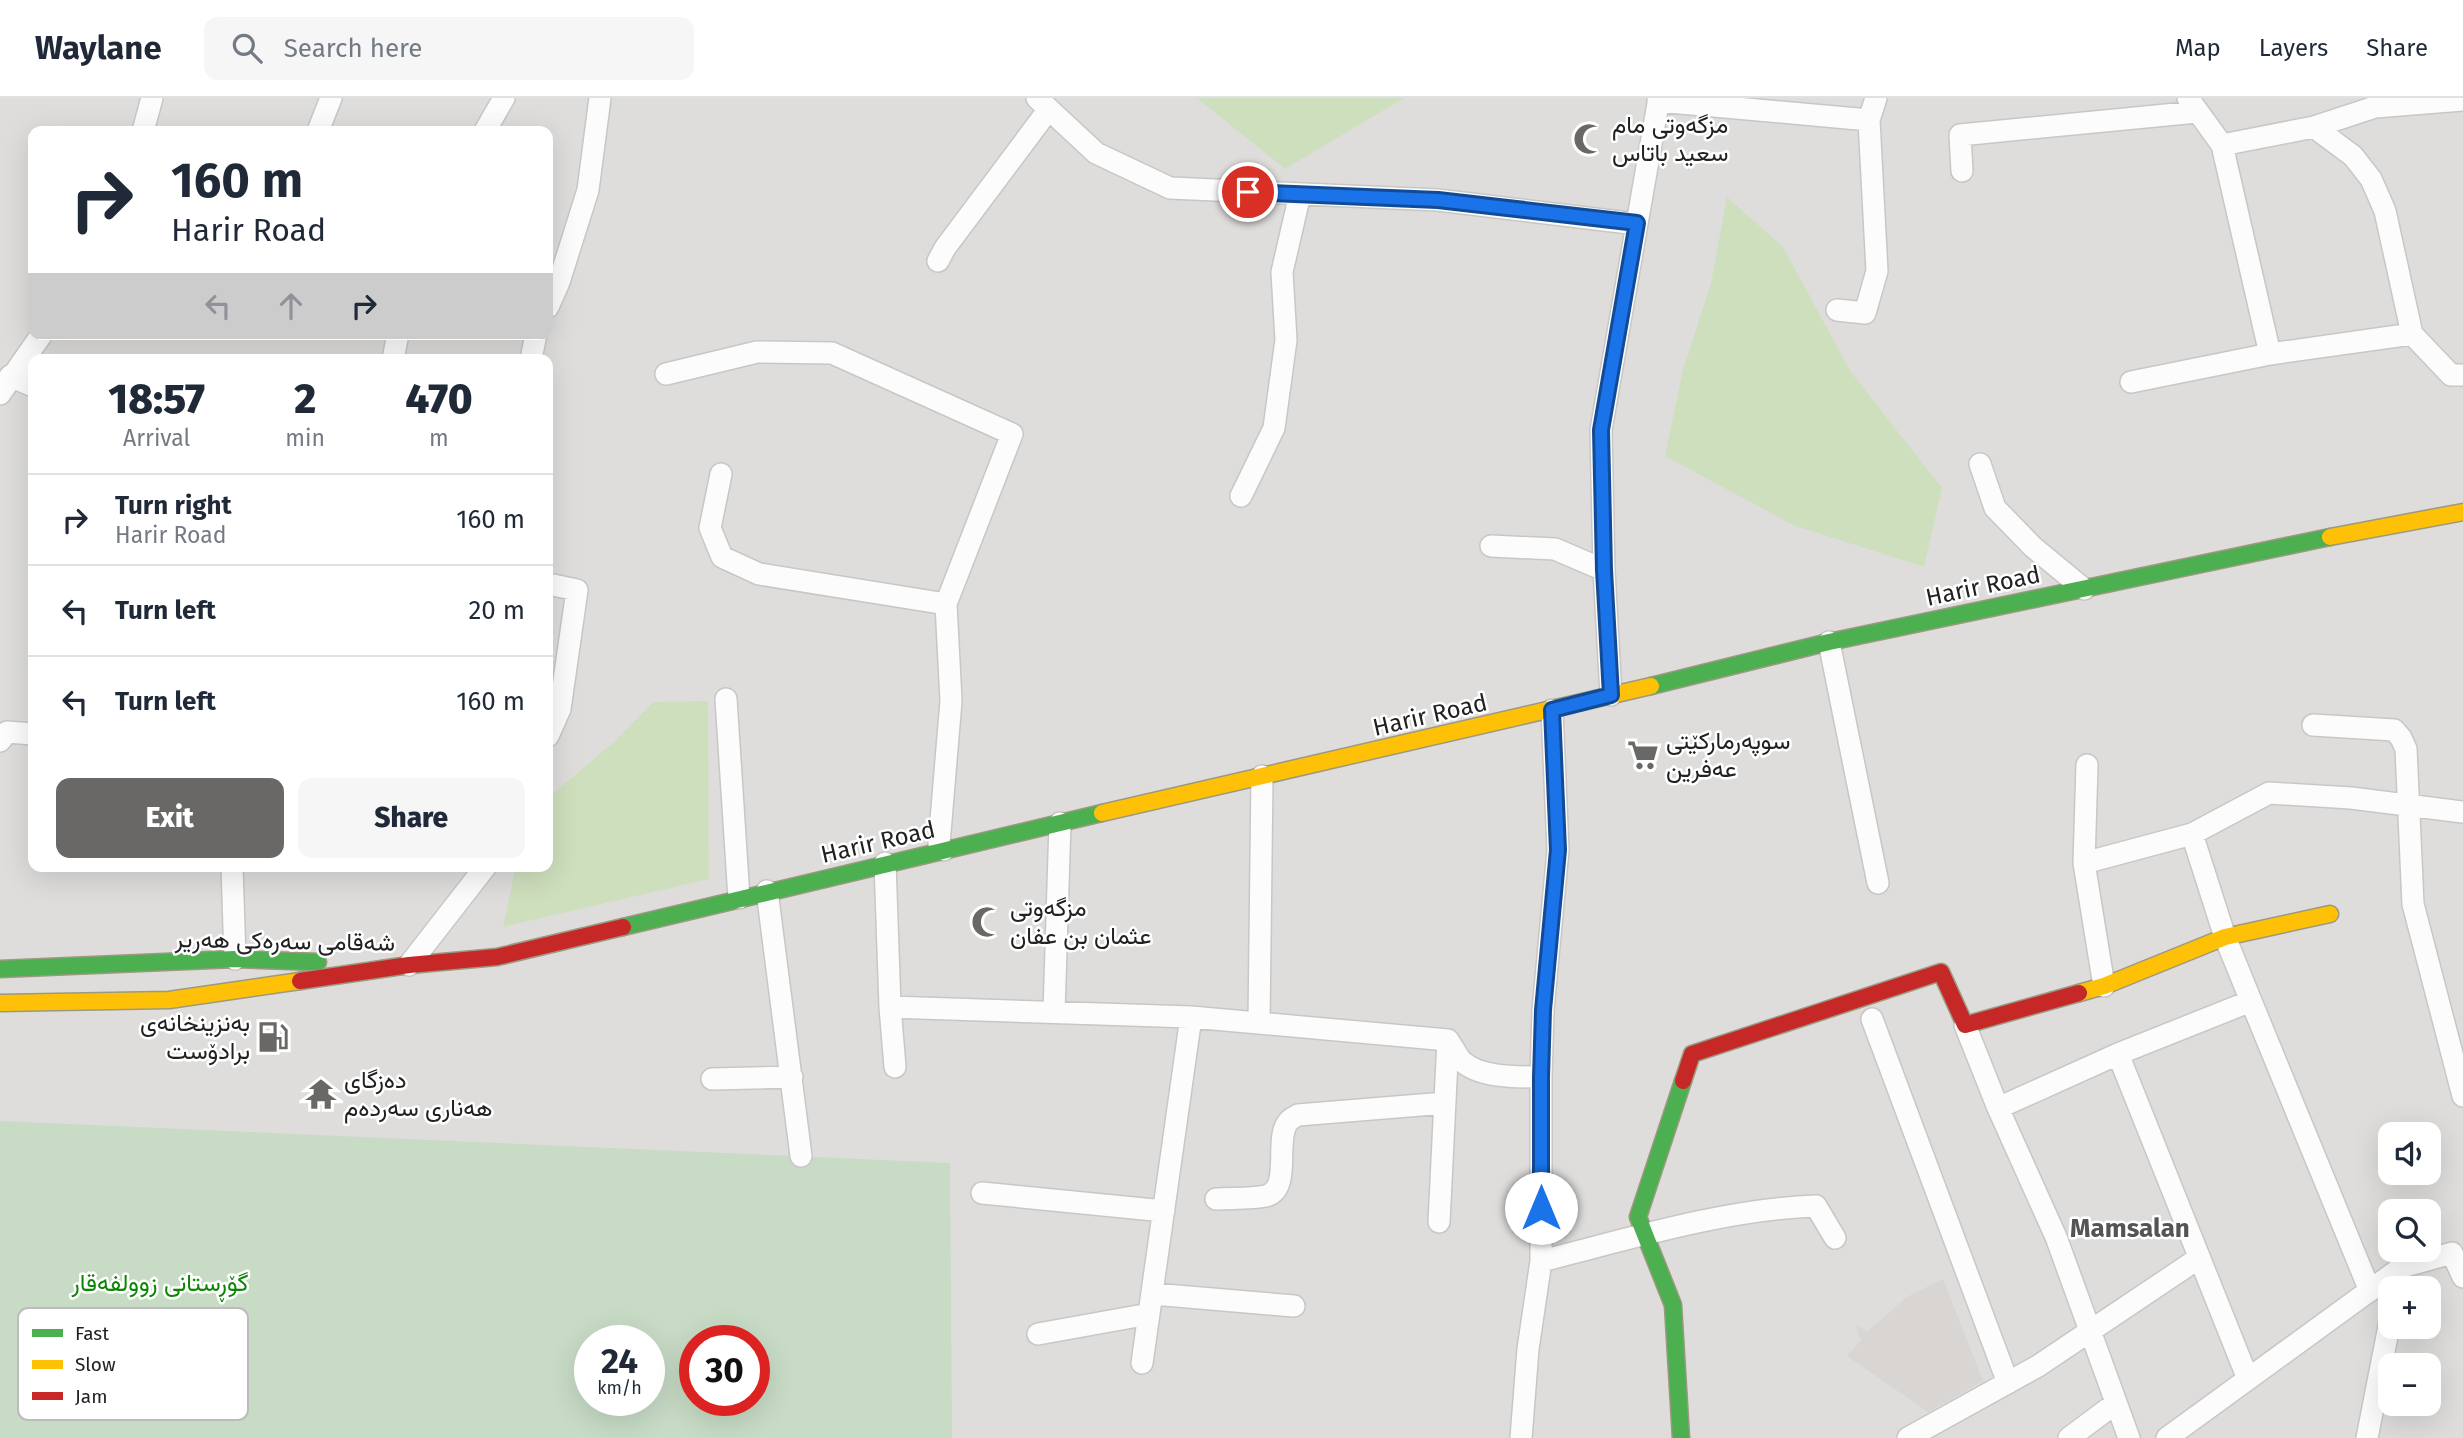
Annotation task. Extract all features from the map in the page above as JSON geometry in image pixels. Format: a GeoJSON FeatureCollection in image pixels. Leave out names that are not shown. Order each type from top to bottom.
{"type":"FeatureCollection","features":[{"type":"Feature","properties":{"kind":"main road","name":"Harir Road"},"geometry":{"type":"LineString","coordinates":[[409,965],[497,957],[885,863],[1552,710],[1829,642],[2306,542],[2463,512]]}},
{"type":"Feature","properties":{"kind":"main road"},"geometry":{"type":"LineString","coordinates":[[1681,1438],[1673,1305],[1638,1217],[1692,1054],[1941,972],[1965,1025],[2104,986],[2225,937],[2330,914]]}},
{"type":"Feature","properties":{"kind":"main road","name":"شەقامی سەرەکی هەریر"},"geometry":{"type":"LineString","coordinates":[[0,969],[236,959],[409,965]]}},
{"type":"Feature","properties":{"kind":"main road","name":"شەقامی سەرەکی هەریر"},"geometry":{"type":"LineString","coordinates":[[0,1003],[169,1000],[409,965]]}},
{"type":"Feature","properties":{"kind":"street"},"geometry":{"type":"LineString","coordinates":[[144,126],[152,98]]}},
{"type":"Feature","properties":{"kind":"street"},"geometry":{"type":"LineString","coordinates":[[320,126],[331,98]]}},
{"type":"Feature","properties":{"kind":"street"},"geometry":{"type":"LineString","coordinates":[[488,126],[504,98]]}},
{"type":"Feature","properties":{"kind":"street"},"geometry":{"type":"LineString","coordinates":[[553,296],[588,190],[600,98]]}},
{"type":"Feature","properties":{"kind":"street"},"geometry":{"type":"LineString","coordinates":[[1837,310],[1866,313],[1877,271],[1869,120],[1876,98]]}},
{"type":"Feature","properties":{"kind":"street"},"geometry":{"type":"LineString","coordinates":[[1611,695],[1604,570],[1601,430],[1658,99],[1869,120]]}},
{"type":"Feature","properties":{"kind":"street"},"geometry":{"type":"LineString","coordinates":[[2222,145],[2314,127],[2375,107],[2463,100]]}},
{"type":"Feature","properties":{"kind":"street"},"geometry":{"type":"LineString","coordinates":[[938,261],[1043,104],[1097,153],[1170,188],[1438,200],[1637,223]]}},
{"type":"Feature","properties":{"kind":"street"},"geometry":{"type":"LineString","coordinates":[[1962,172],[1960,135],[2193,105],[2222,145],[2270,354]]}},
{"type":"Feature","properties":{"kind":"street"},"geometry":{"type":"LineString","coordinates":[[2314,127],[2353,156],[2371,179],[2385,211],[2412,334],[2452,375],[2463,375]]}},
{"type":"Feature","properties":{"kind":"street"},"geometry":{"type":"LineString","coordinates":[[1241,496],[1274,428],[1286,340],[1282,272],[1300,194]]}},
{"type":"Feature","properties":{"kind":"street"},"geometry":{"type":"LineString","coordinates":[[2131,382],[2270,354],[2412,334]]}},
{"type":"Feature","properties":{"kind":"street"},"geometry":{"type":"LineString","coordinates":[[5,385],[38,340]]}},
{"type":"Feature","properties":{"kind":"street"},"geometry":{"type":"LineString","coordinates":[[666,374],[757,352],[832,353],[1012,434],[946,604],[951,701],[939,844],[944,850]]}},
{"type":"Feature","properties":{"kind":"street"},"geometry":{"type":"LineString","coordinates":[[5,385],[28,386]]}},
{"type":"Feature","properties":{"kind":"street"},"geometry":{"type":"LineString","coordinates":[[1980,464],[1995,508],[2033,547],[2084,589]]}},
{"type":"Feature","properties":{"kind":"street"},"geometry":{"type":"LineString","coordinates":[[721,474],[710,528],[722,557],[759,574],[946,604]]}},
{"type":"Feature","properties":{"kind":"street"},"geometry":{"type":"LineString","coordinates":[[1491,546],[1555,549],[1604,570]]}},
{"type":"Feature","properties":{"kind":"street"},"geometry":{"type":"LineString","coordinates":[[553,585],[577,590],[560,709],[553,725]]}},
{"type":"Feature","properties":{"kind":"street"},"geometry":{"type":"LineString","coordinates":[[1829,642],[1878,883]]}},
{"type":"Feature","properties":{"kind":"street"},"geometry":{"type":"LineString","coordinates":[[726,699],[739,898]]}},
{"type":"Feature","properties":{"kind":"street"},"geometry":{"type":"LineString","coordinates":[[1521,1438],[1528,1349],[1541,1261],[1543,1010],[1558,850],[1552,710]]}},
{"type":"Feature","properties":{"kind":"street"},"geometry":{"type":"LineString","coordinates":[[2312,725],[2394,730],[2402,738],[2406,750],[2413,904],[2463,1096]]}},
{"type":"Feature","properties":{"kind":"street"},"geometry":{"type":"LineString","coordinates":[[0,741],[7,732],[28,734]]}},
{"type":"Feature","properties":{"kind":"street"},"geometry":{"type":"LineString","coordinates":[[2087,765],[2084,863],[2104,986]]}},
{"type":"Feature","properties":{"kind":"street"},"geometry":{"type":"LineString","coordinates":[[1259,1023],[1262,776]]}},
{"type":"Feature","properties":{"kind":"street"},"geometry":{"type":"LineString","coordinates":[[2084,863],[2192,834],[2269,793],[2351,798],[2463,812]]}},
{"type":"Feature","properties":{"kind":"street"},"geometry":{"type":"LineString","coordinates":[[1054,1012],[1059,823]]}},
{"type":"Feature","properties":{"kind":"street"},"geometry":{"type":"LineString","coordinates":[[2192,834],[2225,937],[2370,1291]]}},
{"type":"Feature","properties":{"kind":"street"},"geometry":{"type":"LineString","coordinates":[[885,863],[895,1067]]}},
{"type":"Feature","properties":{"kind":"street"},"geometry":{"type":"LineString","coordinates":[[232,872],[236,959]]}},
{"type":"Feature","properties":{"kind":"street"},"geometry":{"type":"LineString","coordinates":[[409,965],[476,872]]}},
{"type":"Feature","properties":{"kind":"street"},"geometry":{"type":"LineString","coordinates":[[767,891],[801,1156]]}},
{"type":"Feature","properties":{"kind":"street"},"geometry":{"type":"LineString","coordinates":[[1998,1108],[2119,1054],[2251,1000]]}},
{"type":"Feature","properties":{"kind":"street"},"geometry":{"type":"LineString","coordinates":[[890,1007],[1191,1017],[1448,1040]]}},
{"type":"Feature","properties":{"kind":"street"},"geometry":{"type":"LineString","coordinates":[[1142,1363],[1191,1017]]}},
{"type":"Feature","properties":{"kind":"street"},"geometry":{"type":"LineString","coordinates":[[1872,1019],[2008,1382]]}},
{"type":"Feature","properties":{"kind":"street"},"geometry":{"type":"LineString","coordinates":[[1965,1025],[1998,1108],[2056,1237],[2129,1438]]}},
{"type":"Feature","properties":{"kind":"street"},"geometry":{"type":"LineString","coordinates":[[1448,1040],[1462,1062],[1482,1072],[1510,1077],[1541,1077]]}},
{"type":"Feature","properties":{"kind":"street"},"geometry":{"type":"LineString","coordinates":[[1439,1222],[1448,1040]]}},
{"type":"Feature","properties":{"kind":"street"},"geometry":{"type":"LineString","coordinates":[[2119,1054],[2248,1379]]}},
{"type":"Feature","properties":{"kind":"street"},"geometry":{"type":"LineString","coordinates":[[712,1079],[792,1077]]}},
{"type":"Feature","properties":{"kind":"street"},"geometry":{"type":"LineString","coordinates":[[1216,1199],[1268,1196],[1275,1191],[1280,1182],[1284,1130],[1289,1121],[1298,1115],[1445,1103]]}},
{"type":"Feature","properties":{"kind":"street"},"geometry":{"type":"LineString","coordinates":[[982,1193],[1164,1211]]}},
{"type":"Feature","properties":{"kind":"street"},"geometry":{"type":"LineString","coordinates":[[1541,1261],[1691,1223],[1798,1207],[1816,1206],[1836,1238]]}},
{"type":"Feature","properties":{"kind":"street"},"geometry":{"type":"LineString","coordinates":[[2403,1276],[2452,1253],[2463,1278]]}},
{"type":"Feature","properties":{"kind":"street"},"geometry":{"type":"LineString","coordinates":[[1908,1438],[2038,1366],[2199,1258]]}},
{"type":"Feature","properties":{"kind":"street"},"geometry":{"type":"LineString","coordinates":[[2167,1438],[2378,1287]]}},
{"type":"Feature","properties":{"kind":"street"},"geometry":{"type":"LineString","coordinates":[[1038,1334],[1151,1304],[1294,1306]]}},
{"type":"Feature","properties":{"kind":"street"},"geometry":{"type":"LineString","coordinates":[[2367,1438],[2386,1339]]}},
{"type":"Feature","properties":{"kind":"street"},"geometry":{"type":"LineString","coordinates":[[2069,1438],[2116,1403]]}},
{"type":"Feature","properties":{"kind":"shaded area"},"geometry":{"type":"Polygon","coordinates":[[[0,98],[2463,98],[2463,1438],[0,1438],[0,98]]]}},
{"type":"Feature","properties":{"kind":"green space"},"geometry":{"type":"Polygon","coordinates":[[[1197,98],[1404,98],[1285,169],[1197,98]]]}},
{"type":"Feature","properties":{"kind":"green space"},"geometry":{"type":"Polygon","coordinates":[[[1727,197],[1783,247],[1851,372],[1942,488],[1924,567],[1793,525],[1665,456],[1683,370],[1711,283],[1727,197]]]}},
{"type":"Feature","properties":{"kind":"green space"},"geometry":{"type":"Polygon","coordinates":[[[708,701],[709,879],[503,927],[515,872],[553,872],[553,794],[614,742],[653,702],[708,701]]]}},
{"type":"Feature","properties":{"kind":"green space","name":"گۆڕستانی زوولفەقار"},"geometry":{"type":"Polygon","coordinates":[[[0,1121],[950,1163],[952,1438],[0,1438],[0,1121]]]}},
{"type":"Feature","properties":{"kind":"building"},"geometry":{"type":"Polygon","coordinates":[[[1943,1279],[1983,1381],[1928,1412],[1847,1356],[1861,1340],[1856,1326],[1868,1331],[1907,1297],[1943,1279]]]}},
{"type":"Feature","properties":{"kind":"traffic: fast"},"geometry":{"type":"LineString","coordinates":[[1651,686],[1829,642],[2330,537]]}},
{"type":"Feature","properties":{"kind":"traffic: fast"},"geometry":{"type":"LineString","coordinates":[[623,927],[1102,813]]}},
{"type":"Feature","properties":{"kind":"traffic: fast"},"geometry":{"type":"LineString","coordinates":[[0,969],[235,959],[318,962]]}},
{"type":"Feature","properties":{"kind":"traffic: fast"},"geometry":{"type":"LineString","coordinates":[[1681,1438],[1673,1305],[1638,1217],[1683,1081]]}},
{"type":"Feature","properties":{"kind":"traffic: slow"},"geometry":{"type":"LineString","coordinates":[[2330,537],[2463,512]]}},
{"type":"Feature","properties":{"kind":"traffic: slow"},"geometry":{"type":"LineString","coordinates":[[1102,813],[1651,686]]}},
{"type":"Feature","properties":{"kind":"traffic: slow"},"geometry":{"type":"LineString","coordinates":[[2079,993],[2104,986],[2225,937],[2330,914]]}},
{"type":"Feature","properties":{"kind":"traffic: slow"},"geometry":{"type":"LineString","coordinates":[[0,1003],[169,1000],[300,981]]}},
{"type":"Feature","properties":{"kind":"traffic: jam"},"geometry":{"type":"LineString","coordinates":[[300,981],[409,965],[497,957],[623,927]]}},
{"type":"Feature","properties":{"kind":"traffic: jam"},"geometry":{"type":"LineString","coordinates":[[1683,1081],[1692,1054],[1941,972],[1965,1025],[2079,993]]}},
{"type":"Feature","properties":{"kind":"place","name":"مزگەوتی مام سعید باتاس"},"geometry":{"type":"Point","coordinates":[1589,139]}},
{"type":"Feature","properties":{"kind":"place","name":"سوپەرمارکێتی عەفرین"},"geometry":{"type":"Point","coordinates":[1643,755]}},
{"type":"Feature","properties":{"kind":"place","name":"مزگەوتی عثمان بن عفان"},"geometry":{"type":"Point","coordinates":[987,922]}},
{"type":"Feature","properties":{"kind":"place","name":"بەنزینخانەی برادۆست"},"geometry":{"type":"Point","coordinates":[273,1037]}},
{"type":"Feature","properties":{"kind":"place","name":"دەزگای هەناری سەردەم"},"geometry":{"type":"Point","coordinates":[321,1094]}},
{"type":"Feature","properties":{"kind":"district","name":"Mamsalan"},"geometry":{"type":"Point","coordinates":[2130,1228]}},
{"type":"Feature","properties":{"kind":"route"},"geometry":{"type":"LineString","coordinates":[[1248,192],[1438,200],[1637,223],[1601,430],[1604,570],[1611,695],[1552,710],[1558,850],[1543,1010],[1541,1208]]}}]}
